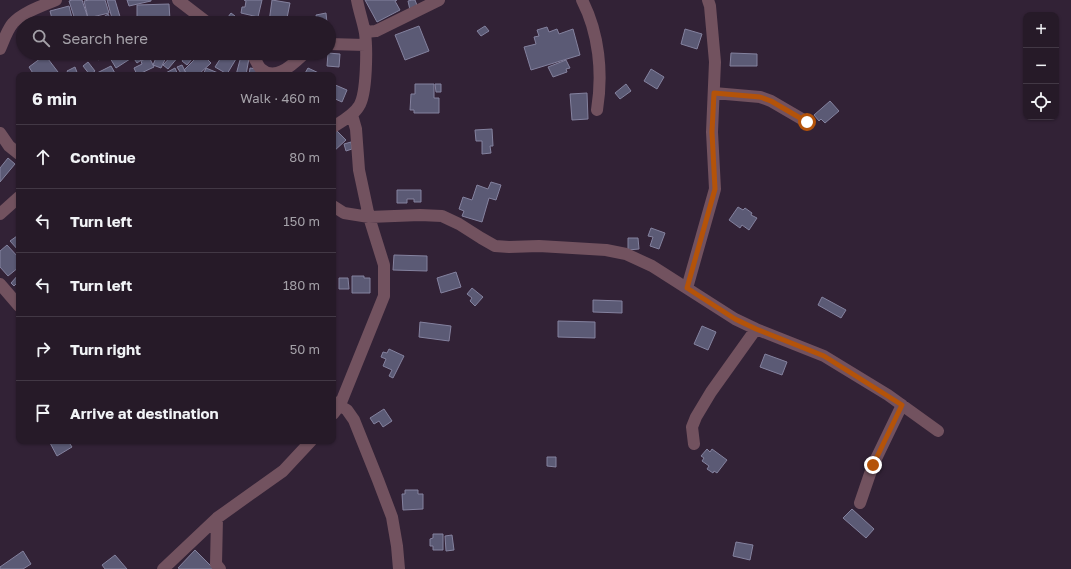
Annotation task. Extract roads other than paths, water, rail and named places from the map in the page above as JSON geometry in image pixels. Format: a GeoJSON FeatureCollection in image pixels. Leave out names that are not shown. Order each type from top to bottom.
{"type":"FeatureCollection","features":[{"type":"Feature","properties":{"kind":"street"},"geometry":{"type":"LineString","coordinates":[[22,16],[56,0]]}},
{"type":"Feature","properties":{"kind":"street"},"geometry":{"type":"LineString","coordinates":[[178,0],[199,16]]}},
{"type":"Feature","properties":{"kind":"street"},"geometry":{"type":"LineString","coordinates":[[336,126],[352,115],[362,99],[364,85],[365,32],[356,0]]}},
{"type":"Feature","properties":{"kind":"street"},"geometry":{"type":"LineString","coordinates":[[365,32],[376,31],[439,0]]}},
{"type":"Feature","properties":{"kind":"street"},"geometry":{"type":"LineString","coordinates":[[582,0],[594,30],[598,56],[601,91],[598,110]]}},
{"type":"Feature","properties":{"kind":"street"},"geometry":{"type":"LineString","coordinates":[[687,288],[715,189],[712,132],[715,62],[710,6],[708,0]]}},
{"type":"Feature","properties":{"kind":"street"},"geometry":{"type":"LineString","coordinates":[[0,49],[7,32],[16,21]]}},
{"type":"Feature","properties":{"kind":"street"},"geometry":{"type":"LineString","coordinates":[[336,44],[365,45]]}},
{"type":"Feature","properties":{"kind":"street"},"geometry":{"type":"LineString","coordinates":[[256,60],[261,68],[267,72]]}},
{"type":"Feature","properties":{"kind":"street"},"geometry":{"type":"LineString","coordinates":[[280,72],[297,60]]}},
{"type":"Feature","properties":{"kind":"street"},"geometry":{"type":"LineString","coordinates":[[714,93],[760,97],[771,101],[807,122]]}},
{"type":"Feature","properties":{"kind":"street"},"geometry":{"type":"LineString","coordinates":[[336,405],[384,296],[384,266],[369,217],[359,170],[356,129],[352,115]]}},
{"type":"Feature","properties":{"kind":"street"},"geometry":{"type":"LineString","coordinates":[[0,134],[16,151]]}},
{"type":"Feature","properties":{"kind":"street"},"geometry":{"type":"LineString","coordinates":[[0,214],[16,200]]}},
{"type":"Feature","properties":{"kind":"street"},"geometry":{"type":"LineString","coordinates":[[336,208],[344,213],[369,217],[420,215],[442,216],[459,224],[495,246],[539,246],[599,249],[626,254],[652,266],[735,319],[824,356],[902,405],[938,431]]}},
{"type":"Feature","properties":{"kind":"street"},"geometry":{"type":"LineString","coordinates":[[0,284],[16,303]]}},
{"type":"Feature","properties":{"kind":"street"},"geometry":{"type":"LineString","coordinates":[[694,444],[692,427],[696,417],[756,329]]}},
{"type":"Feature","properties":{"kind":"street"},"geometry":{"type":"LineString","coordinates":[[860,503],[873,465],[902,405]]}},
{"type":"Feature","properties":{"kind":"street"},"geometry":{"type":"LineString","coordinates":[[336,407],[347,410],[354,420],[392,517],[399,569]]}},
{"type":"Feature","properties":{"kind":"street"},"geometry":{"type":"LineString","coordinates":[[163,569],[217,518],[283,471],[308,444]]}},
{"type":"Feature","properties":{"kind":"street"},"geometry":{"type":"LineString","coordinates":[[217,518],[216,564],[220,569]]}}]}
